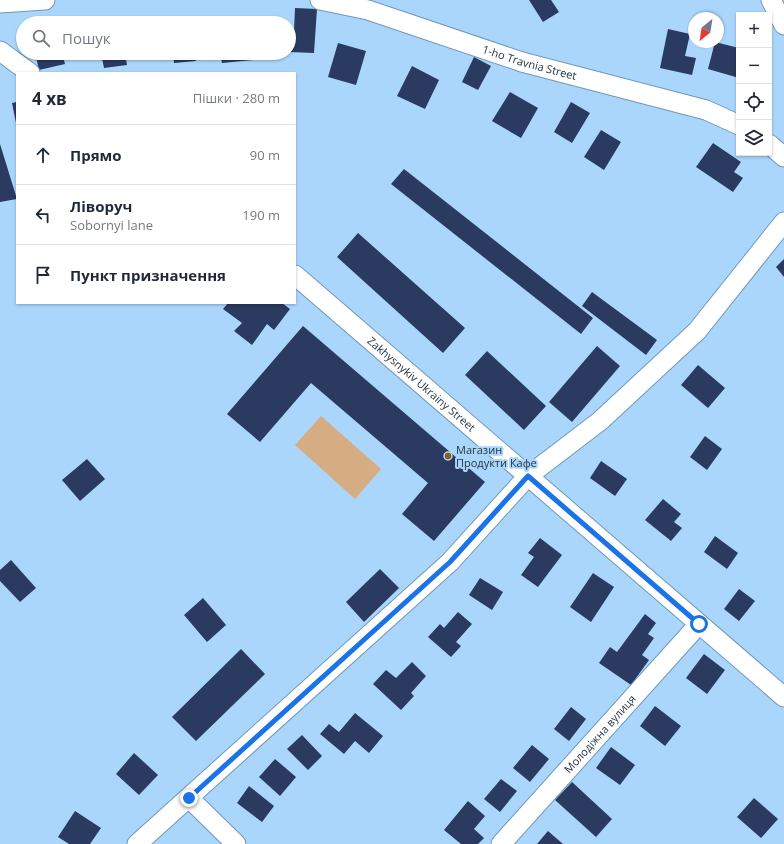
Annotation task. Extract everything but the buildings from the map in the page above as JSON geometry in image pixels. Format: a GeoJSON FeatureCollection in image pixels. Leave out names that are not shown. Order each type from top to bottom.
{"type":"FeatureCollection","features":[{"type":"Feature","properties":{"kind":"street"},"geometry":{"type":"LineString","coordinates":[[0,2],[45,0]]}},
{"type":"Feature","properties":{"kind":"street","name":"1-ho Travnia Street"},"geometry":{"type":"LineString","coordinates":[[320,0],[368,10],[522,62],[706,110],[736,125]]}},
{"type":"Feature","properties":{"kind":"street"},"geometry":{"type":"LineString","coordinates":[[770,0],[784,25]]}},
{"type":"Feature","properties":{"kind":"street"},"geometry":{"type":"LineString","coordinates":[[0,51],[29,72]]}},
{"type":"Feature","properties":{"kind":"street"},"geometry":{"type":"LineString","coordinates":[[772,147],[784,157]]}},
{"type":"Feature","properties":{"kind":"street"},"geometry":{"type":"LineString","coordinates":[[137,844],[149,831],[189,798],[450,562],[528,476],[600,421],[697,331],[784,222]]}},
{"type":"Feature","properties":{"kind":"street","name":"Zakhysnykiv Ukrainy Street"},"geometry":{"type":"LineString","coordinates":[[296,276],[784,697]]}},
{"type":"Feature","properties":{"kind":"street","name":"Молодіжна вулиця"},"geometry":{"type":"LineString","coordinates":[[500,844],[699,624]]}},
{"type":"Feature","properties":{"kind":"street"},"geometry":{"type":"LineString","coordinates":[[189,798],[236,844]]}},
{"type":"Feature","properties":{"kind":"shaded area"},"geometry":{"type":"Polygon","coordinates":[[[321,416],[381,469],[355,499],[295,445],[321,416]]]}},
{"type":"Feature","properties":{"kind":"place","name":"Магазин Продукти Кафе"},"geometry":{"type":"Point","coordinates":[448,456]}},
{"type":"Feature","properties":{"kind":"route"},"geometry":{"type":"LineString","coordinates":[[189,798],[450,562],[528,476],[699,624]]}}]}
